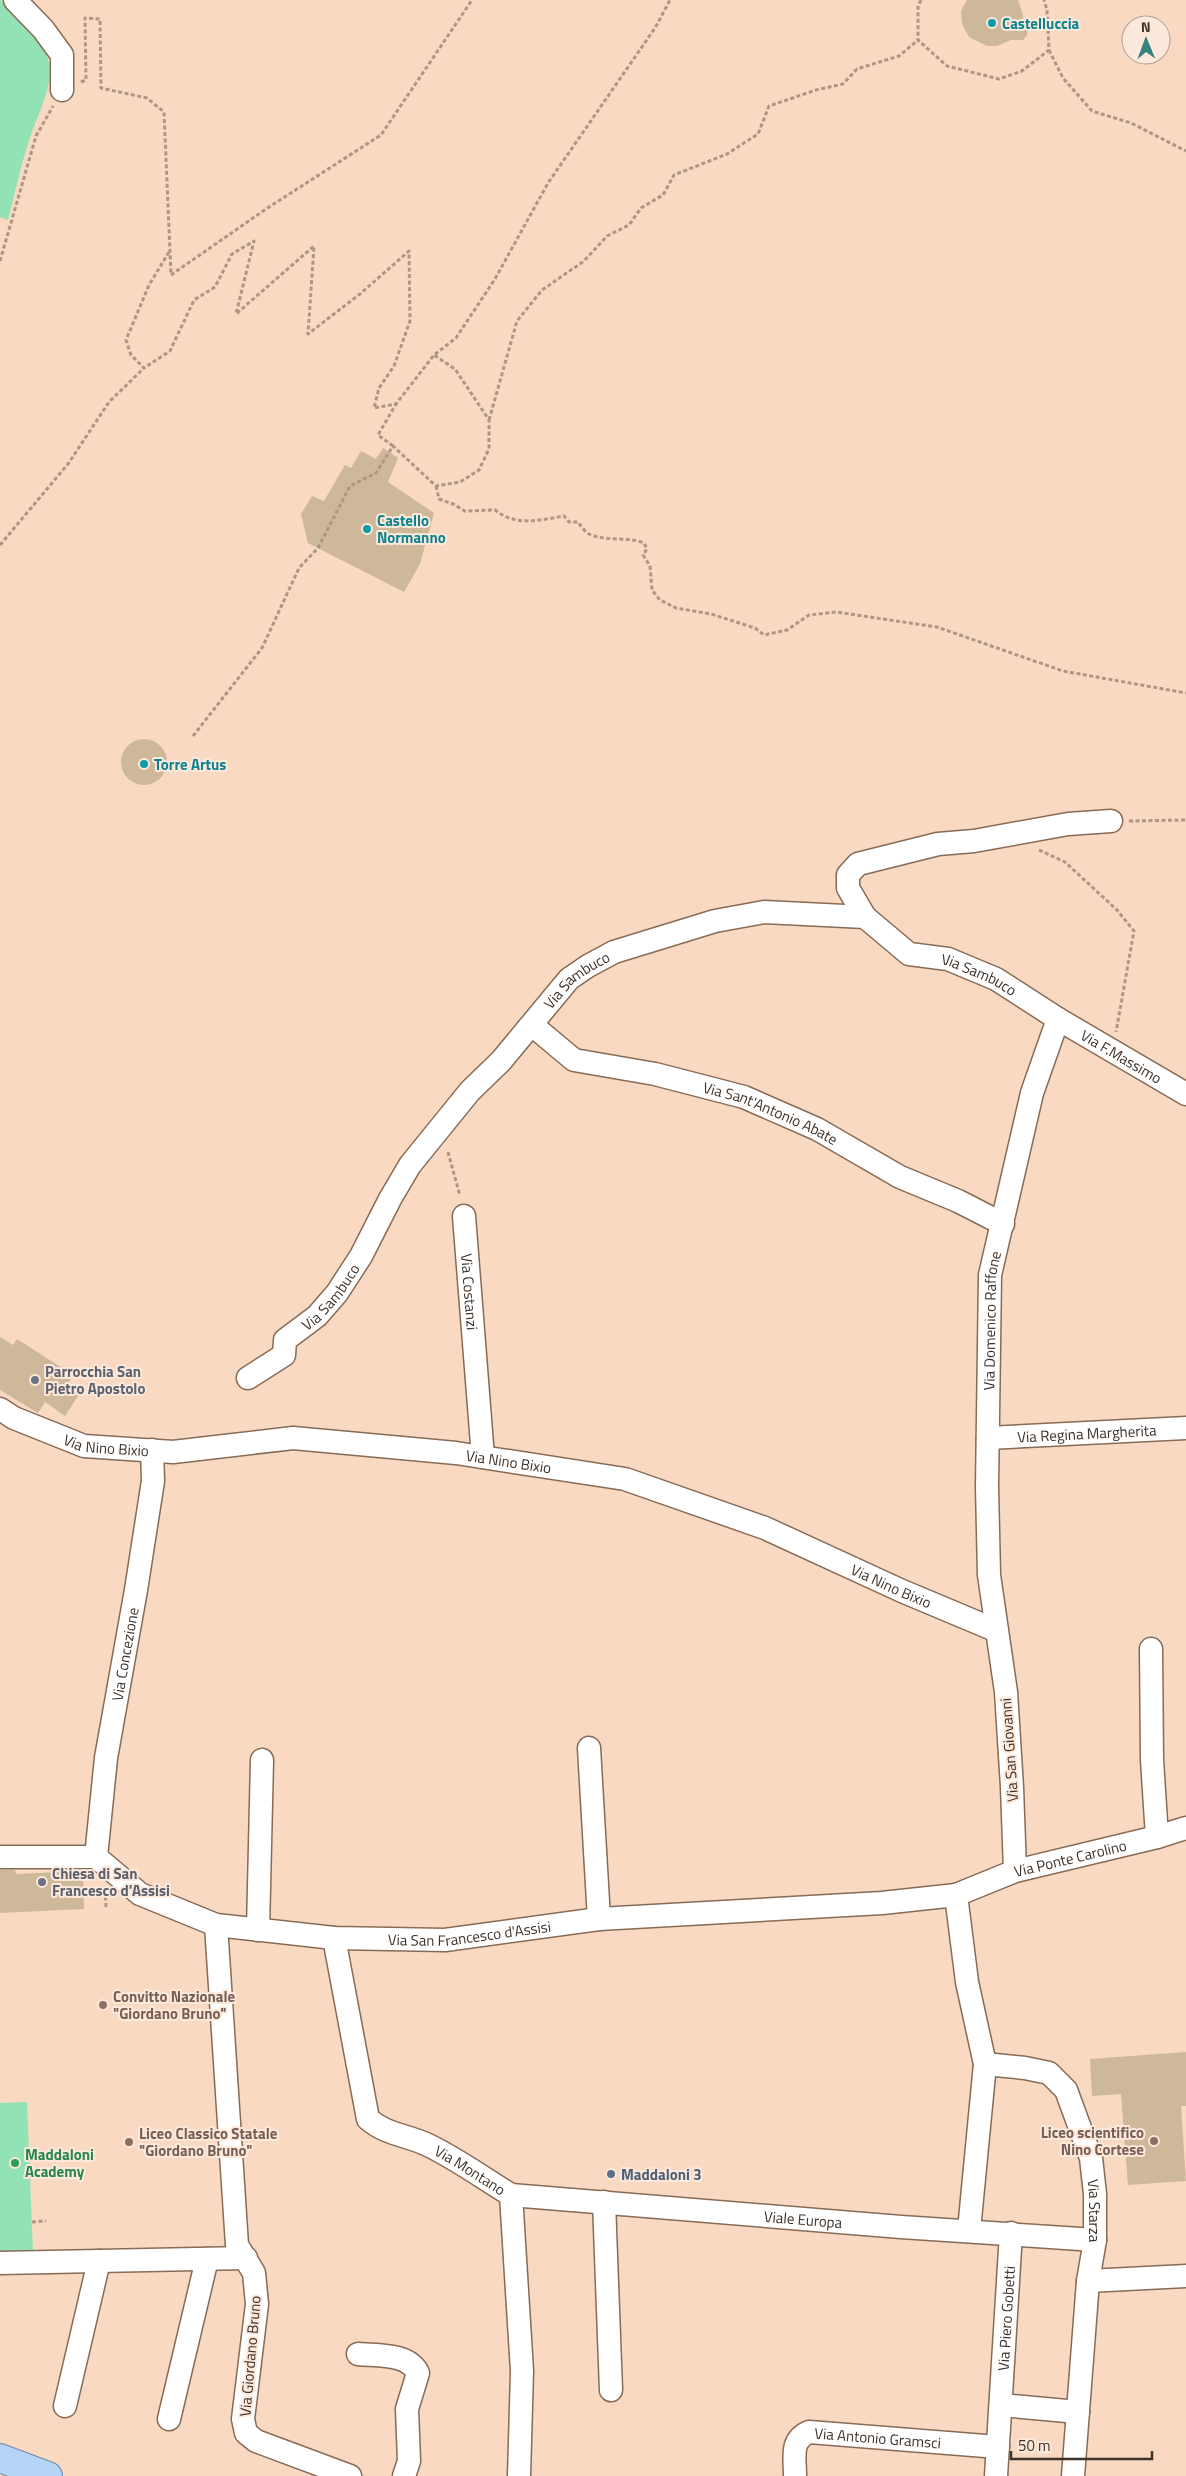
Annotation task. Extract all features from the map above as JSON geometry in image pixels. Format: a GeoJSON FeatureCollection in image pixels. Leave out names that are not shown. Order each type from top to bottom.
{"type":"FeatureCollection","features":[{"type":"Feature","properties":{"kind":"main road"},"geometry":{"type":"LineString","coordinates":[[0,2458],[48,2476]]}},
{"type":"Feature","properties":{"kind":"street"},"geometry":{"type":"LineString","coordinates":[[15,0],[43,29],[62,55],[62,90]]}},
{"type":"Feature","properties":{"kind":"street"},"geometry":{"type":"LineString","coordinates":[[865,917],[848,888],[848,875],[858,864],[938,844],[1007,836],[1068,824],[1111,821]]}},
{"type":"Feature","properties":{"kind":"street","name":"Via Sambuco"},"geometry":{"type":"LineString","coordinates":[[248,1378],[284,1355],[285,1340],[317,1316],[337,1293],[361,1256],[410,1164],[440,1130],[470,1091],[501,1061],[569,979],[614,952],[715,921],[764,912],[865,917],[909,954],[948,959],[971,967],[996,979],[1058,1019]]}},
{"type":"Feature","properties":{"kind":"street","name":"Via F.Massimo"},"geometry":{"type":"LineString","coordinates":[[1058,1019],[1113,1052],[1126,1057],[1186,1094]]}},
{"type":"Feature","properties":{"kind":"street","name":"Via Domenico Raffone"},"geometry":{"type":"LineString","coordinates":[[995,1630],[989,1575],[990,1275],[1032,1093],[1058,1019]]}},
{"type":"Feature","properties":{"kind":"street","name":"Via Sant'Antonio Abate"},"geometry":{"type":"LineString","coordinates":[[532,1025],[574,1060],[655,1074],[744,1097],[817,1129],[900,1177],[958,1201],[1003,1224]]}},
{"type":"Feature","properties":{"kind":"street","name":"Via Costanzi"},"geometry":{"type":"LineString","coordinates":[[464,1216],[483,1457]]}},
{"type":"Feature","properties":{"kind":"street","name":"Via Nino Bixio"},"geometry":{"type":"LineString","coordinates":[[0,1409],[14,1418],[84,1446],[182,1451],[292,1438],[483,1457],[625,1479],[765,1528],[902,1591],[995,1630]]}},
{"type":"Feature","properties":{"kind":"street","name":"Via Regina Margherita"},"geometry":{"type":"LineString","coordinates":[[988,1438],[1186,1428]]}},
{"type":"Feature","properties":{"kind":"street","name":"Via Concezione"},"geometry":{"type":"LineString","coordinates":[[96,1858],[106,1758],[136,1590],[152,1481],[152,1450]]}},
{"type":"Feature","properties":{"kind":"street","name":"Via San Giovanni"},"geometry":{"type":"LineString","coordinates":[[995,1630],[1006,1692],[1015,1870]]}},
{"type":"Feature","properties":{"kind":"street"},"geometry":{"type":"LineString","coordinates":[[1151,1649],[1152,1760],[1157,1837]]}},
{"type":"Feature","properties":{"kind":"street"},"geometry":{"type":"LineString","coordinates":[[589,1748],[599,1919]]}},
{"type":"Feature","properties":{"kind":"street"},"geometry":{"type":"LineString","coordinates":[[258,1930],[262,1760]]}},
{"type":"Feature","properties":{"kind":"street","name":"Via Ponte Carolino"},"geometry":{"type":"LineString","coordinates":[[956,1895],[1015,1870],[1157,1837],[1186,1828]]}},
{"type":"Feature","properties":{"kind":"street"},"geometry":{"type":"LineString","coordinates":[[0,1857],[96,1858]]}},
{"type":"Feature","properties":{"kind":"street","name":"Via San Francesco d'Assisi"},"geometry":{"type":"LineString","coordinates":[[96,1858],[140,1894],[216,1925],[334,1938],[445,1940],[599,1919],[882,1903],[956,1895]]}},
{"type":"Feature","properties":{"kind":"street"},"geometry":{"type":"LineString","coordinates":[[956,1895],[967,1982],[985,2064],[969,2230]]}},
{"type":"Feature","properties":{"kind":"street","name":"Via Giordano Bruno"},"geometry":{"type":"LineString","coordinates":[[216,1925],[237,2245],[254,2272],[256,2304],[243,2419],[246,2433],[256,2441],[350,2476]]}},
{"type":"Feature","properties":{"kind":"street","name":"Via Montano"},"geometry":{"type":"LineString","coordinates":[[334,1938],[368,2119],[381,2130],[426,2144],[457,2160],[511,2195],[522,2371],[518,2476]]}},
{"type":"Feature","properties":{"kind":"street","name":"Via Starza"},"geometry":{"type":"LineString","coordinates":[[985,2064],[1025,2068],[1049,2073],[1066,2090],[1091,2158],[1095,2194],[1095,2240],[1088,2281],[1073,2476]]}},
{"type":"Feature","properties":{"kind":"street","name":"Viale Europa"},"geometry":{"type":"LineString","coordinates":[[511,2195],[891,2226],[1095,2240]]}},
{"type":"Feature","properties":{"kind":"street"},"geometry":{"type":"LineString","coordinates":[[604,2202],[611,2390]]}},
{"type":"Feature","properties":{"kind":"street","name":"Via Piero Gobetti"},"geometry":{"type":"LineString","coordinates":[[996,2476],[1002,2405],[1010,2233]]}},
{"type":"Feature","properties":{"kind":"street"},"geometry":{"type":"LineString","coordinates":[[0,2263],[246,2258]]}},
{"type":"Feature","properties":{"kind":"street"},"geometry":{"type":"LineString","coordinates":[[169,2419],[206,2259]]}},
{"type":"Feature","properties":{"kind":"street"},"geometry":{"type":"LineString","coordinates":[[65,2406],[99,2262]]}},
{"type":"Feature","properties":{"kind":"street"},"geometry":{"type":"LineString","coordinates":[[1088,2281],[1186,2276]]}},
{"type":"Feature","properties":{"kind":"street"},"geometry":{"type":"LineString","coordinates":[[358,2354],[400,2358],[414,2364],[418,2373],[407,2409],[409,2461],[404,2476]]}},
{"type":"Feature","properties":{"kind":"street"},"geometry":{"type":"LineString","coordinates":[[1002,2405],[1078,2412]]}},
{"type":"Feature","properties":{"kind":"street","name":"Via Antonio Gramsci"},"geometry":{"type":"LineString","coordinates":[[795,2476],[795,2443],[799,2436],[809,2432],[998,2447]]}},
{"type":"Feature","properties":{"kind":"path"},"geometry":{"type":"LineString","coordinates":[[86,80],[85,18],[100,19],[101,88],[147,98],[164,112],[171,275],[266,209],[381,135],[472,0]]}},
{"type":"Feature","properties":{"kind":"path"},"geometry":{"type":"LineString","coordinates":[[670,0],[655,28],[548,184],[495,279],[456,338],[434,355],[396,404],[378,436],[393,446],[436,486],[439,499],[453,504],[465,512],[495,510],[505,519],[523,522],[564,516],[569,522],[578,522],[588,534],[610,538],[634,539],[644,543],[647,549],[643,555],[650,566],[652,590],[660,600],[676,608],[711,614],[755,628],[764,635],[787,630],[809,615],[836,612],[937,627],[1064,671],[1186,693]]}},
{"type":"Feature","properties":{"kind":"path"},"geometry":{"type":"LineString","coordinates":[[921,0],[918,6],[918,40],[947,66],[999,79],[1022,71],[1049,50]]}},
{"type":"Feature","properties":{"kind":"path"},"geometry":{"type":"LineString","coordinates":[[1044,0],[1047,10],[1049,50],[1063,78],[1092,110],[1131,123],[1186,151]]}},
{"type":"Feature","properties":{"kind":"path"},"geometry":{"type":"LineString","coordinates":[[436,486],[460,482],[479,470],[489,449],[489,420],[517,321],[542,290],[584,261],[607,236],[629,225],[641,208],[663,195],[674,175],[727,154],[758,134],[770,106],[816,90],[843,84],[857,69],[899,56],[918,40]]}},
{"type":"Feature","properties":{"kind":"path"},"geometry":{"type":"LineString","coordinates":[[0,261],[36,136],[62,90]]}},
{"type":"Feature","properties":{"kind":"path"},"geometry":{"type":"LineString","coordinates":[[0,545],[68,464],[109,402],[144,368],[170,351],[194,300],[215,287],[232,254],[254,241],[236,314],[314,246],[308,334],[360,294],[409,251],[410,320],[394,366],[379,388],[374,408],[396,404]]}},
{"type":"Feature","properties":{"kind":"path"},"geometry":{"type":"LineString","coordinates":[[144,368],[131,355],[126,340],[149,285],[169,252]]}},
{"type":"Feature","properties":{"kind":"path"},"geometry":{"type":"LineString","coordinates":[[434,355],[455,370],[489,420]]}},
{"type":"Feature","properties":{"kind":"path"},"geometry":{"type":"LineString","coordinates":[[194,736],[262,648],[299,568],[318,548],[350,486],[376,473],[393,446]]}},
{"type":"Feature","properties":{"kind":"path"},"geometry":{"type":"LineString","coordinates":[[1111,821],[1186,820]]}},
{"type":"Feature","properties":{"kind":"path"},"geometry":{"type":"LineString","coordinates":[[1007,836],[1065,862],[1117,910],[1134,931],[1113,1052]]}},
{"type":"Feature","properties":{"kind":"path"},"geometry":{"type":"LineString","coordinates":[[440,1130],[450,1156],[464,1216]]}},
{"type":"Feature","properties":{"kind":"path"},"geometry":{"type":"LineString","coordinates":[[104,1889],[106,1907]]}},
{"type":"Feature","properties":{"kind":"path"},"geometry":{"type":"LineString","coordinates":[[32,2222],[46,2222]]}},
{"type":"Feature","properties":{"kind":"green space"},"geometry":{"type":"Polygon","coordinates":[[[0,0],[13,8],[31,28],[41,43],[50,69],[46,95],[27,148],[8,220],[0,217],[0,0]]]}},
{"type":"Feature","properties":{"kind":"green space","name":"Maddaloni Academy"},"geometry":{"type":"Polygon","coordinates":[[[27,2102],[33,2253],[0,2255],[0,2103],[27,2102]]]}},
{"type":"Feature","properties":{"kind":"building","name":"Castelluccia"},"geometry":{"type":"Polygon","coordinates":[[[967,0],[1018,0],[1023,15],[1022,23],[1028,28],[1027,35],[1023,40],[1011,40],[997,46],[987,46],[969,37],[962,24],[961,11],[967,0]]]}},
{"type":"Feature","properties":{"kind":"building","name":"Castello Normanno"},"geometry":{"type":"Polygon","coordinates":[[[383,448],[398,458],[388,482],[434,513],[420,564],[404,592],[308,543],[301,514],[312,496],[324,501],[345,465],[351,468],[361,451],[376,459],[383,448]]]}},
{"type":"Feature","properties":{"kind":"building","name":"Torre Artus"},"geometry":{"type":"Polygon","coordinates":[[[144,739],[157,743],[163,749],[167,762],[163,775],[157,781],[144,785],[131,781],[125,775],[121,762],[125,749],[131,743],[144,739]]]}},
{"type":"Feature","properties":{"kind":"building","name":"Parrocchia San Pietro Apostolo"},"geometry":{"type":"Polygon","coordinates":[[[0,1337],[13,1345],[17,1339],[73,1375],[67,1385],[80,1393],[65,1416],[45,1402],[38,1413],[0,1390],[0,1337]]]}},
{"type":"Feature","properties":{"kind":"building","name":"Chiesa di San Francesco d'Assisi"},"geometry":{"type":"Polygon","coordinates":[[[0,1870],[15,1870],[16,1874],[83,1871],[84,1909],[0,1913],[0,1870]]]}},
{"type":"Feature","properties":{"kind":"building","name":"Liceo scientifico Nino Cortese"},"geometry":{"type":"Polygon","coordinates":[[[1186,2052],[1186,2106],[1181,2106],[1186,2181],[1128,2185],[1121,2094],[1092,2096],[1090,2059],[1186,2052]]]}},
{"type":"Feature","properties":{"kind":"place","name":"Castelluccia"},"geometry":{"type":"Point","coordinates":[992,23]}},
{"type":"Feature","properties":{"kind":"place","name":"Castello Normanno"},"geometry":{"type":"Point","coordinates":[367,529]}},
{"type":"Feature","properties":{"kind":"place","name":"Torre Artus"},"geometry":{"type":"Point","coordinates":[144,764]}},
{"type":"Feature","properties":{"kind":"place","name":"Parrocchia San Pietro Apostolo"},"geometry":{"type":"Point","coordinates":[35,1380]}},
{"type":"Feature","properties":{"kind":"place","name":"Chiesa di San Francesco d'Assisi"},"geometry":{"type":"Point","coordinates":[42,1882]}},
{"type":"Feature","properties":{"kind":"place","name":"Convitto Nazionale \"Giordano Bruno\""},"geometry":{"type":"Point","coordinates":[103,2005]}},
{"type":"Feature","properties":{"kind":"place","name":"Liceo scientifico Nino Cortese"},"geometry":{"type":"Point","coordinates":[1154,2141]}},
{"type":"Feature","properties":{"kind":"place","name":"Liceo Classico Statale \"Giordano Bruno\""},"geometry":{"type":"Point","coordinates":[129,2142]}},
{"type":"Feature","properties":{"kind":"place","name":"Maddaloni Academy"},"geometry":{"type":"Point","coordinates":[15,2163]}},
{"type":"Feature","properties":{"kind":"place","name":"Maddaloni 3"},"geometry":{"type":"Point","coordinates":[611,2174]}}]}
